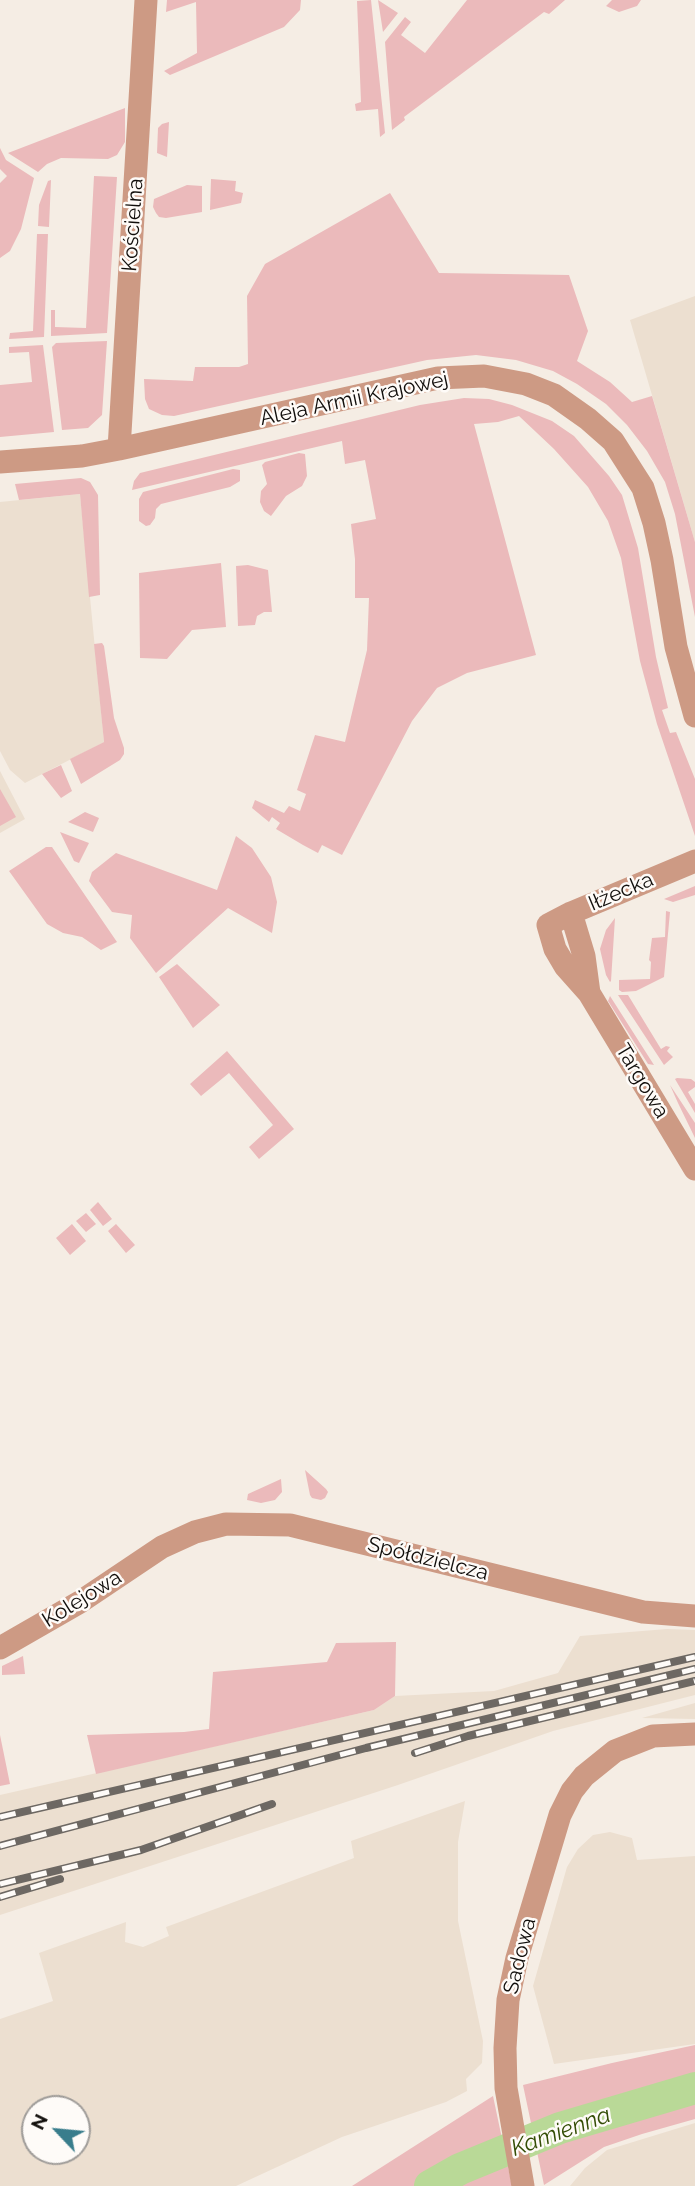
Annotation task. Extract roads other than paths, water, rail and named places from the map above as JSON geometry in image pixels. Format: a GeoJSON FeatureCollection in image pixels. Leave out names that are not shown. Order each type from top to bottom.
{"type":"FeatureCollection","features":[{"type":"Feature","properties":{"kind":"street","name":"Kościelna"},"geometry":{"type":"LineString","coordinates":[[119,449],[146,0]]}},
{"type":"Feature","properties":{"kind":"street","name":"Aleja Armii Krajowej"},"geometry":{"type":"LineString","coordinates":[[0,462],[82,456],[119,449],[438,378],[503,378],[526,384],[554,395],[613,441],[643,488],[662,560],[676,648],[695,716]]}},
{"type":"Feature","properties":{"kind":"street","name":"Iłżecka"},"geometry":{"type":"LineString","coordinates":[[548,925],[695,861]]}},
{"type":"Feature","properties":{"kind":"street","name":"Targowa"},"geometry":{"type":"LineString","coordinates":[[571,913],[584,956],[589,993]]}},
{"type":"Feature","properties":{"kind":"street","name":"Targowa"},"geometry":{"type":"LineString","coordinates":[[548,925],[555,949],[565,966],[589,993],[695,1169]]}},
{"type":"Feature","properties":{"kind":"street","name":"Spółdzielcza"},"geometry":{"type":"LineString","coordinates":[[162,1547],[195,1532],[226,1524],[290,1525],[643,1612],[695,1616]]}},
{"type":"Feature","properties":{"kind":"street","name":"Kolejowa"},"geometry":{"type":"LineString","coordinates":[[0,1648],[80,1602],[162,1547]]}},
{"type":"Feature","properties":{"kind":"street","name":"Sadowa"},"geometry":{"type":"LineString","coordinates":[[523,2186],[506,2088],[506,2026],[512,1979],[557,1822],[572,1791],[594,1766],[615,1751],[653,1736],[695,1734]]}},
{"type":"Feature","properties":{"kind":"waterway","name":"Kamienna"},"geometry":{"type":"LineString","coordinates":[[430,2186],[460,2169],[560,2128],[695,2088]]}},
{"type":"Feature","properties":{"kind":"railway"},"geometry":{"type":"LineString","coordinates":[[0,1817],[695,1657]]}},
{"type":"Feature","properties":{"kind":"railway"},"geometry":{"type":"LineString","coordinates":[[0,1846],[366,1748],[695,1669]]}},
{"type":"Feature","properties":{"kind":"railway"},"geometry":{"type":"LineString","coordinates":[[415,1753],[468,1736],[695,1681]]}},
{"type":"Feature","properties":{"kind":"railway"},"geometry":{"type":"LineString","coordinates":[[0,1884],[141,1850],[272,1804]]}},
{"type":"Feature","properties":{"kind":"railway"},"geometry":{"type":"LineString","coordinates":[[0,1897],[60,1879]]}}]}
